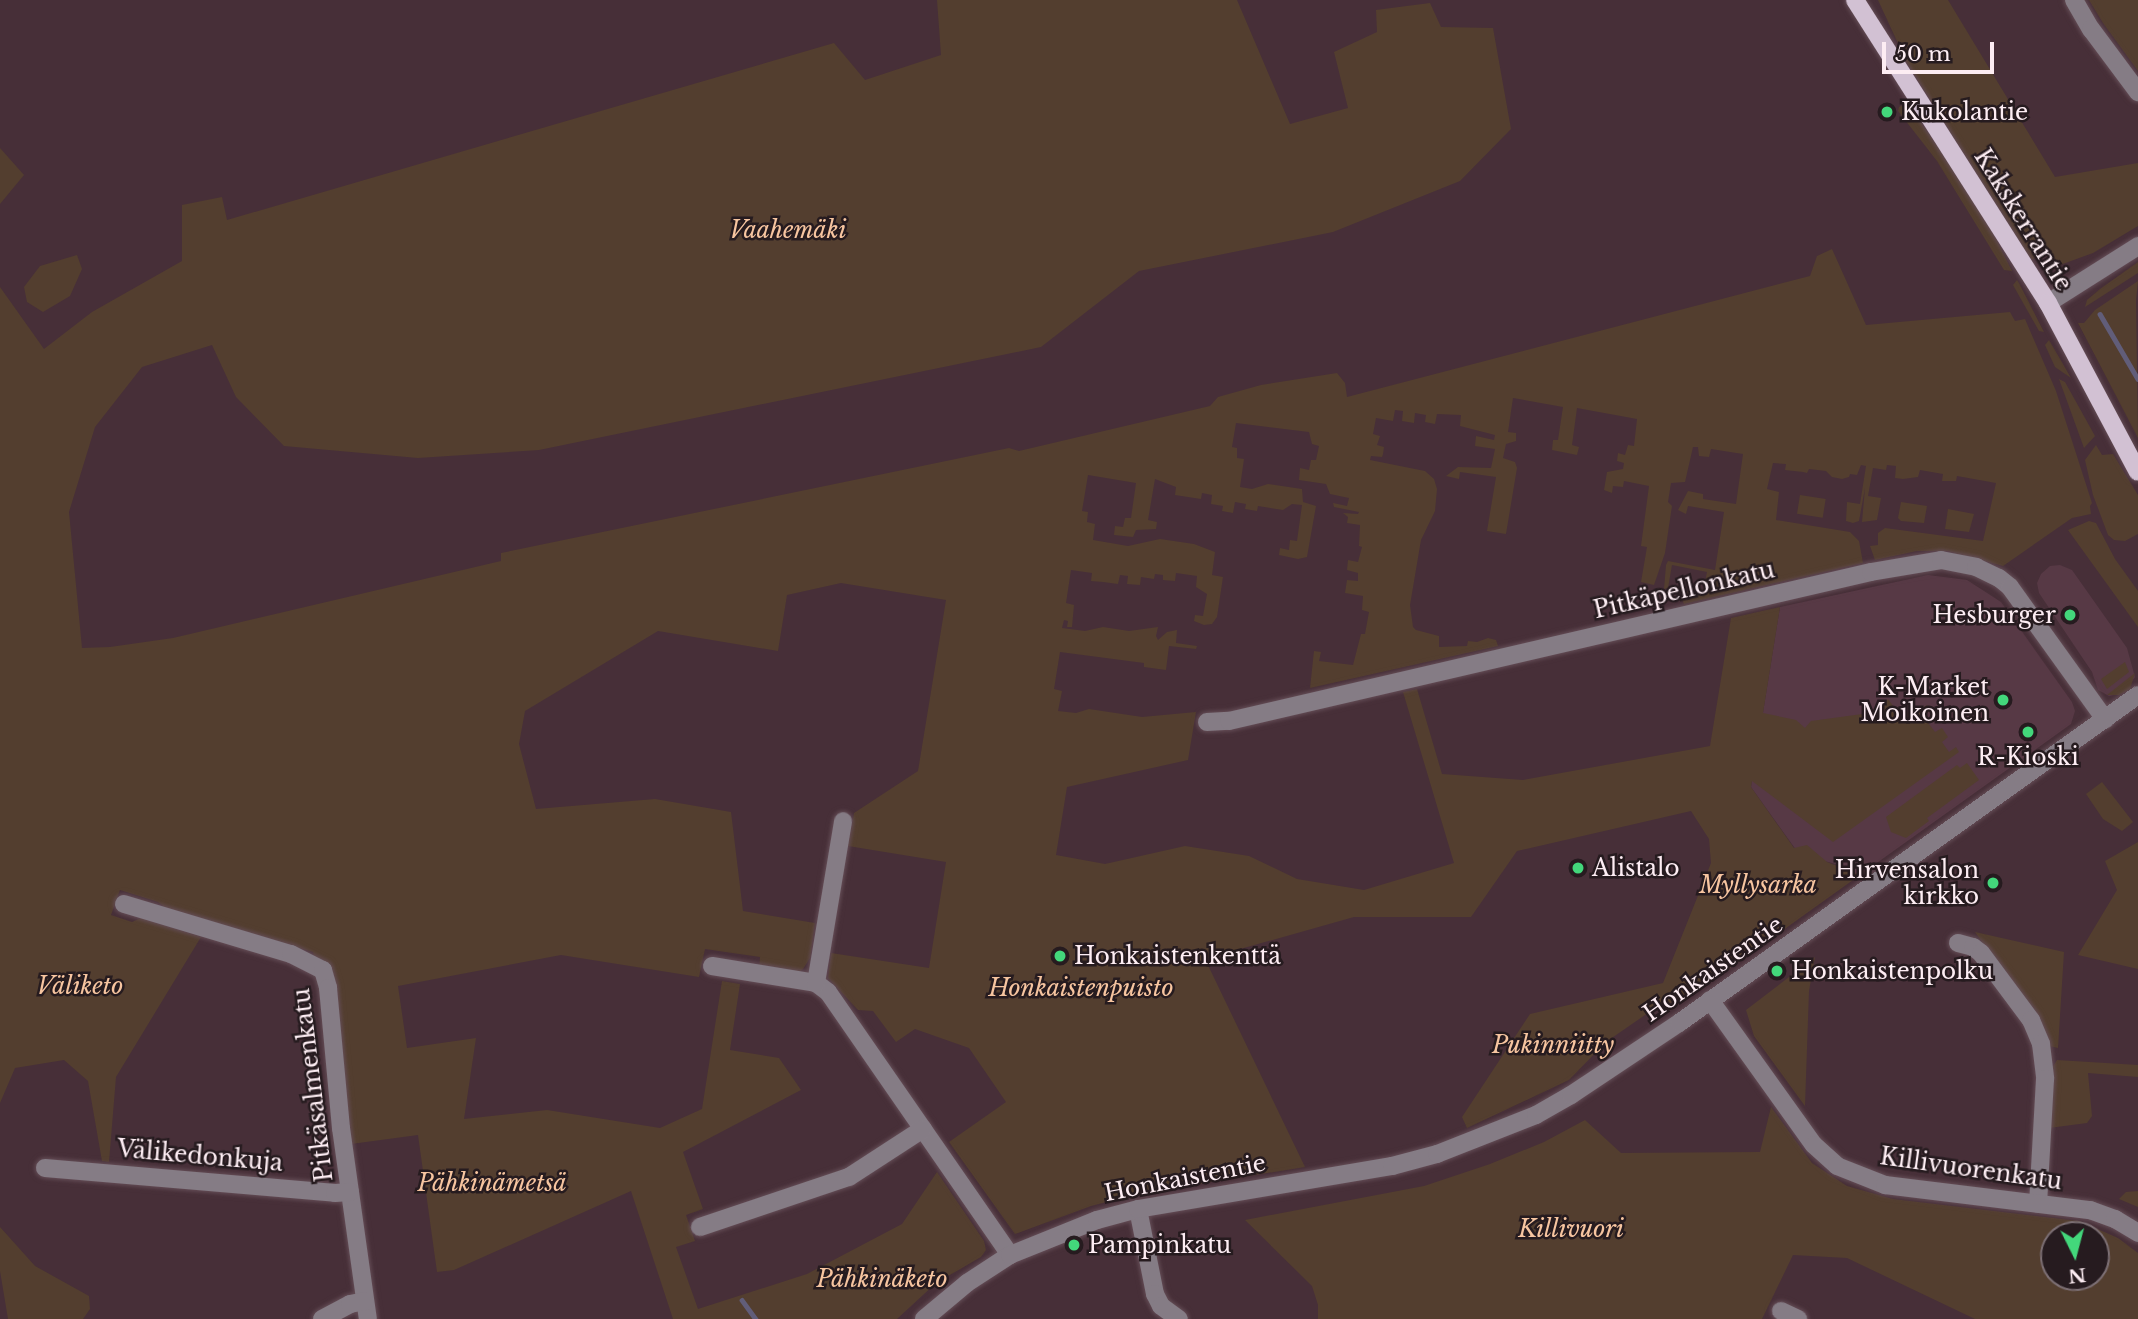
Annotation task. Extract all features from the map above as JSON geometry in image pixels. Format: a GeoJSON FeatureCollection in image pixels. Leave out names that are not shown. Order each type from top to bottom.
{"type":"FeatureCollection","features":[{"type":"Feature","properties":{"kind":"main road","name":"Kakskerrantie"},"geometry":{"type":"LineString","coordinates":[[1855,0],[2048,303],[2138,472]]}},
{"type":"Feature","properties":{"kind":"street"},"geometry":{"type":"LineString","coordinates":[[2074,0],[2091,29],[2138,92]]}},
{"type":"Feature","properties":{"kind":"street"},"geometry":{"type":"LineString","coordinates":[[2048,303],[2138,246]]}},
{"type":"Feature","properties":{"kind":"street","name":"Pitkäpellonkatu"},"geometry":{"type":"LineString","coordinates":[[1207,722],[1228,721],[1871,572],[1941,560],[1976,566],[2010,587],[2105,719]]}},
{"type":"Feature","properties":{"kind":"street","name":"Honkaistentie"},"geometry":{"type":"LineString","coordinates":[[924,1319],[967,1283],[1010,1255],[1097,1220],[1138,1209],[1392,1166],[1472,1142],[1536,1115],[1571,1096],[1710,1000],[2138,695]]}},
{"type":"Feature","properties":{"kind":"street"},"geometry":{"type":"LineString","coordinates":[[816,982],[842,821]]}},
{"type":"Feature","properties":{"kind":"street","name":"Pitkäsalmenkatu"},"geometry":{"type":"LineString","coordinates":[[124,904],[291,954],[323,970],[328,988],[330,1026],[366,1310]]}},
{"type":"Feature","properties":{"kind":"street"},"geometry":{"type":"LineString","coordinates":[[1958,943],[1973,947],[1981,953],[2031,1020],[2041,1044],[2045,1079],[2038,1204]]}},
{"type":"Feature","properties":{"kind":"street"},"geometry":{"type":"LineString","coordinates":[[712,966],[816,982],[828,992],[1010,1255]]}},
{"type":"Feature","properties":{"kind":"street","name":"Killivuorenkatu"},"geometry":{"type":"LineString","coordinates":[[1710,1000],[1814,1144],[1837,1166],[1885,1185],[2090,1210],[2115,1219],[2138,1233]]}},
{"type":"Feature","properties":{"kind":"street"},"geometry":{"type":"LineString","coordinates":[[700,1227],[849,1177],[923,1129]]}},
{"type":"Feature","properties":{"kind":"street","name":"Välikedonkuja"},"geometry":{"type":"LineString","coordinates":[[45,1168],[350,1192]]}},
{"type":"Feature","properties":{"kind":"street"},"geometry":{"type":"LineString","coordinates":[[1138,1209],[1155,1294],[1161,1306],[1178,1319]]}},
{"type":"Feature","properties":{"kind":"street"},"geometry":{"type":"LineString","coordinates":[[322,1319],[350,1304],[366,1310]]}},
{"type":"Feature","properties":{"kind":"street"},"geometry":{"type":"LineString","coordinates":[[1781,1311],[1798,1319]]}},
{"type":"Feature","properties":{"kind":"shaded area"},"geometry":{"type":"Polygon","coordinates":[[[2060,565],[2072,570],[2127,648],[2135,677],[2124,693],[2109,696],[2098,690],[2092,672],[2039,593],[2037,583],[2041,574],[2050,566],[2060,565]]]}},
{"type":"Feature","properties":{"kind":"shaded area"},"geometry":{"type":"Polygon","coordinates":[[[1928,575],[1967,580],[2001,602],[2072,702],[2075,711],[2071,724],[1860,875],[1839,865],[1799,854],[1751,787],[1780,607],[1928,575]]]}},
{"type":"Feature","properties":{"kind":"green space"},"geometry":{"type":"Polygon","coordinates":[[[937,0],[1237,0],[1290,124],[1348,108],[1334,52],[1377,32],[1376,10],[1430,3],[1441,27],[1493,28],[1511,129],[1460,181],[1333,232],[1139,271],[1041,347],[539,450],[418,458],[284,446],[236,397],[212,345],[142,367],[95,427],[69,512],[82,648],[173,638],[501,561],[501,553],[1009,448],[1019,451],[1210,406],[1218,397],[1261,385],[1337,373],[1345,383],[1347,397],[1810,276],[1817,256],[1832,249],[1866,325],[2010,312],[2015,321],[2025,319],[2056,391],[2092,503],[2091,514],[2072,518],[2003,566],[1948,551],[1917,551],[1875,560],[1870,546],[1878,545],[1878,533],[1885,528],[1983,541],[1996,483],[1957,476],[1956,481],[1942,481],[1943,474],[1920,470],[1918,477],[1903,479],[1895,478],[1896,466],[1887,465],[1886,470],[1873,468],[1868,496],[1881,498],[1877,520],[1862,522],[1865,488],[1859,521],[1853,523],[1846,521],[1847,502],[1860,504],[1866,466],[1861,465],[1857,475],[1850,474],[1842,479],[1832,477],[1826,471],[1809,469],[1807,473],[1785,470],[1786,464],[1773,463],[1767,489],[1779,492],[1776,520],[1850,532],[1859,541],[1863,563],[1684,604],[1681,597],[1685,591],[1703,592],[1707,572],[1672,565],[1668,588],[1664,589],[1666,565],[1668,561],[1715,570],[1724,512],[1688,506],[1686,514],[1678,510],[1688,491],[1703,494],[1703,499],[1736,504],[1743,454],[1711,449],[1709,457],[1699,456],[1698,447],[1693,447],[1685,482],[1671,483],[1668,502],[1672,506],[1665,553],[1654,585],[1641,582],[1647,547],[1641,546],[1649,486],[1624,481],[1623,487],[1613,486],[1612,493],[1604,490],[1607,472],[1623,469],[1624,463],[1617,461],[1618,453],[1625,455],[1628,445],[1634,446],[1637,419],[1577,408],[1572,445],[1579,447],[1577,455],[1552,450],[1553,440],[1558,440],[1563,407],[1513,398],[1508,432],[1516,433],[1516,441],[1506,444],[1503,458],[1515,462],[1517,468],[1506,534],[1487,531],[1496,477],[1460,472],[1459,479],[1446,476],[1458,467],[1491,468],[1495,449],[1475,446],[1476,436],[1494,440],[1495,435],[1460,426],[1461,415],[1437,414],[1435,424],[1425,422],[1426,415],[1415,413],[1414,423],[1402,421],[1403,411],[1395,410],[1393,421],[1376,418],[1373,434],[1380,436],[1377,445],[1384,447],[1383,454],[1382,457],[1371,456],[1370,460],[1425,471],[1434,479],[1437,489],[1435,511],[1421,540],[1410,605],[1413,627],[1439,636],[1439,647],[1467,646],[1468,641],[1477,642],[1488,638],[1496,640],[1498,646],[1310,688],[1314,651],[1321,652],[1319,661],[1353,665],[1361,634],[1365,634],[1369,612],[1362,610],[1363,596],[1345,593],[1347,580],[1358,581],[1358,573],[1347,570],[1348,560],[1358,562],[1362,547],[1359,546],[1360,525],[1347,523],[1348,517],[1343,513],[1359,512],[1334,507],[1333,503],[1347,506],[1349,498],[1330,494],[1326,484],[1299,480],[1300,468],[1309,470],[1311,460],[1316,460],[1319,446],[1312,444],[1309,432],[1236,423],[1232,447],[1237,448],[1237,458],[1244,459],[1240,487],[1252,489],[1268,484],[1302,489],[1303,502],[1316,506],[1307,557],[1298,559],[1279,555],[1280,548],[1289,550],[1290,540],[1297,541],[1302,505],[1292,504],[1283,510],[1258,506],[1257,511],[1245,509],[1246,504],[1235,502],[1233,513],[1222,511],[1223,506],[1211,504],[1212,495],[1202,493],[1201,499],[1175,495],[1176,487],[1155,479],[1148,520],[1157,522],[1156,529],[1136,530],[1133,537],[1114,535],[1115,526],[1123,527],[1125,518],[1131,518],[1136,483],[1088,475],[1082,511],[1088,512],[1087,522],[1095,524],[1093,540],[1128,546],[1160,539],[1194,544],[1215,552],[1212,575],[1223,577],[1217,617],[1212,624],[1204,625],[1194,621],[1195,615],[1203,616],[1207,594],[1196,587],[1197,576],[1176,573],[1175,581],[1163,580],[1163,575],[1155,574],[1154,579],[1141,577],[1140,585],[1127,584],[1128,576],[1120,575],[1118,584],[1091,581],[1092,573],[1071,570],[1066,603],[1074,605],[1072,627],[1067,627],[1068,621],[1064,620],[1062,628],[1085,631],[1103,627],[1129,631],[1158,627],[1158,640],[1167,632],[1177,630],[1176,643],[1197,646],[1196,649],[1169,646],[1166,670],[1144,667],[1144,663],[1060,652],[1054,689],[1062,691],[1058,711],[1076,713],[1089,709],[1142,717],[1196,712],[1188,760],[1067,787],[1056,855],[1105,864],[1185,846],[1249,856],[1297,879],[1364,890],[1454,863],[1403,692],[1417,689],[1442,774],[1523,780],[1710,746],[1731,618],[1780,607],[1763,713],[1796,720],[1805,728],[1811,721],[1877,712],[1888,699],[1896,710],[1913,714],[1927,705],[1931,710],[1923,716],[1935,732],[1942,728],[1948,737],[1942,742],[1949,752],[1956,747],[1959,752],[1833,842],[1752,781],[1751,787],[1794,848],[1807,845],[1827,862],[1860,875],[1702,988],[1645,1015],[1606,1042],[1569,1080],[1467,1128],[1462,1117],[1530,1014],[1663,983],[1711,863],[1709,839],[1691,811],[1517,851],[1471,917],[1354,917],[1205,959],[1305,1167],[1137,1194],[1091,1206],[1015,1234],[949,1142],[1006,1102],[969,1048],[915,1029],[896,1042],[873,1011],[858,1010],[828,978],[831,953],[929,968],[946,862],[848,846],[854,813],[918,771],[946,600],[841,583],[787,595],[778,651],[658,631],[525,711],[519,744],[536,809],[655,799],[731,812],[743,911],[815,923],[810,958],[803,969],[797,974],[759,969],[760,957],[705,949],[699,977],[561,955],[398,986],[407,1048],[476,1038],[464,1119],[547,1110],[660,1128],[702,1109],[722,981],[740,984],[730,1050],[779,1058],[801,1090],[683,1152],[703,1209],[686,1215],[695,1241],[676,1247],[698,1309],[807,1274],[902,1224],[937,1172],[984,1241],[986,1250],[981,1257],[936,1283],[897,1319],[673,1319],[631,1191],[454,1270],[437,1272],[418,1135],[351,1144],[337,1050],[313,952],[167,909],[158,902],[120,890],[111,915],[132,922],[141,918],[201,937],[116,1077],[109,1162],[102,1161],[88,1081],[64,1060],[15,1068],[0,1103],[0,287],[44,349],[92,312],[182,261],[182,205],[222,197],[227,220],[834,43],[865,80],[941,55],[937,0]]]}},
{"type":"Feature","properties":{"kind":"green space"},"geometry":{"type":"Polygon","coordinates":[[[1878,0],[1948,0],[2055,177],[2138,163],[2138,226],[2093,253],[2060,265],[2054,258],[2043,255],[2031,260],[1907,63],[1878,0]]]}},
{"type":"Feature","properties":{"kind":"green space"},"geometry":{"type":"Polygon","coordinates":[[[2089,0],[2138,0],[2138,71],[2103,23],[2089,0]]]}},
{"type":"Feature","properties":{"kind":"green space"},"geometry":{"type":"Polygon","coordinates":[[[1907,103],[1980,207],[2012,271],[2004,270],[1937,161],[1898,111],[1899,107],[1907,103]]]}},
{"type":"Feature","properties":{"kind":"green space"},"geometry":{"type":"Polygon","coordinates":[[[0,148],[24,175],[0,204],[0,148]]]}},
{"type":"Feature","properties":{"kind":"green space"},"geometry":{"type":"Polygon","coordinates":[[[77,255],[82,269],[70,296],[43,312],[27,302],[24,287],[40,266],[77,255]]]}},
{"type":"Feature","properties":{"kind":"green space"},"geometry":{"type":"Polygon","coordinates":[[[2138,262],[2138,273],[2085,307],[2087,300],[2138,262]]]}},
{"type":"Feature","properties":{"kind":"green space"},"geometry":{"type":"Polygon","coordinates":[[[2017,280],[2044,332],[2039,331],[2013,285],[2017,280]]]}},
{"type":"Feature","properties":{"kind":"green space"},"geometry":{"type":"Polygon","coordinates":[[[2138,281],[2138,438],[2078,323],[2084,323],[2095,310],[2138,281]]]}},
{"type":"Feature","properties":{"kind":"green space"},"geometry":{"type":"Polygon","coordinates":[[[2049,340],[2071,378],[2055,367],[2045,345],[2049,340]]]}},
{"type":"Feature","properties":{"kind":"green space"},"geometry":{"type":"Polygon","coordinates":[[[2059,379],[2065,382],[2095,436],[2084,448],[2059,379]]]}},
{"type":"Feature","properties":{"kind":"green space"},"geometry":{"type":"Polygon","coordinates":[[[2096,445],[2102,455],[2113,454],[2138,495],[2138,534],[2125,541],[2114,540],[2108,535],[2093,495],[2085,460],[2096,445]]]}},
{"type":"Feature","properties":{"kind":"green space"},"geometry":{"type":"Polygon","coordinates":[[[1800,495],[1826,499],[1823,518],[1797,514],[1800,495]]]}},
{"type":"Feature","properties":{"kind":"green space"},"geometry":{"type":"Polygon","coordinates":[[[1901,502],[1927,506],[1924,523],[1901,521],[1898,518],[1901,502]]]}},
{"type":"Feature","properties":{"kind":"green space"},"geometry":{"type":"Polygon","coordinates":[[[1948,509],[1974,514],[1969,532],[1945,529],[1948,509]]]}},
{"type":"Feature","properties":{"kind":"green space"},"geometry":{"type":"Polygon","coordinates":[[[2089,521],[2096,523],[2115,559],[2138,591],[2138,627],[2068,530],[2089,521]]]}},
{"type":"Feature","properties":{"kind":"green space"},"geometry":{"type":"Polygon","coordinates":[[[2125,662],[2129,672],[2107,689],[2101,679],[2125,662]]]}},
{"type":"Feature","properties":{"kind":"green space"},"geometry":{"type":"Polygon","coordinates":[[[2135,673],[2130,689],[2119,695],[2107,695],[2135,673]]]}},
{"type":"Feature","properties":{"kind":"green space"},"geometry":{"type":"Polygon","coordinates":[[[1967,763],[1979,780],[1927,818],[1929,821],[1906,838],[1891,832],[1886,817],[1957,765],[1960,768],[1967,763]]]}},
{"type":"Feature","properties":{"kind":"green space"},"geometry":{"type":"Polygon","coordinates":[[[2102,782],[2133,822],[2122,831],[2103,819],[2086,794],[2102,782]]]}},
{"type":"Feature","properties":{"kind":"green space"},"geometry":{"type":"Polygon","coordinates":[[[2138,842],[2138,969],[2078,955],[2117,890],[2105,861],[2138,842]]]}},
{"type":"Feature","properties":{"kind":"green space"},"geometry":{"type":"Polygon","coordinates":[[[1975,932],[2064,952],[2058,1048],[2049,1046],[2034,1015],[1975,932]]]}},
{"type":"Feature","properties":{"kind":"green space"},"geometry":{"type":"Polygon","coordinates":[[[1815,957],[1809,991],[1805,1106],[1754,1036],[1746,1010],[1815,957]]]}},
{"type":"Feature","properties":{"kind":"green space"},"geometry":{"type":"Polygon","coordinates":[[[2057,1060],[2138,1065],[2138,1077],[2088,1073],[2092,1116],[2087,1123],[2049,1128],[2052,1068],[2057,1060]]]}},
{"type":"Feature","properties":{"kind":"green space","name":"Killivuori"},"geometry":{"type":"Polygon","coordinates":[[[1771,1107],[1812,1163],[1847,1186],[1893,1199],[2079,1221],[2040,1221],[2040,1291],[2110,1291],[2110,1235],[2118,1238],[2138,1253],[2138,1319],[1975,1319],[1847,1258],[1793,1255],[1762,1319],[1318,1319],[1318,1305],[1312,1286],[1245,1220],[1424,1186],[1544,1142],[1585,1120],[1621,1153],[1760,1152],[1771,1107]]]}},
{"type":"Feature","properties":{"kind":"green space"},"geometry":{"type":"Polygon","coordinates":[[[2138,1191],[2138,1207],[2119,1199],[2126,1192],[2138,1191]]]}},
{"type":"Feature","properties":{"kind":"green space"},"geometry":{"type":"Polygon","coordinates":[[[0,1227],[35,1266],[89,1296],[90,1309],[83,1319],[8,1319],[0,1271],[0,1227]]]}},
{"type":"Feature","properties":{"kind":"waterway"},"geometry":{"type":"LineString","coordinates":[[2100,314],[2138,379]]}},
{"type":"Feature","properties":{"kind":"waterway"},"geometry":{"type":"LineString","coordinates":[[742,1300],[756,1319]]}},
{"type":"Feature","properties":{"kind":"place","name":"Kukolantie"},"geometry":{"type":"Point","coordinates":[1887,112]}},
{"type":"Feature","properties":{"kind":"place","name":"Hesburger"},"geometry":{"type":"Point","coordinates":[2070,615]}},
{"type":"Feature","properties":{"kind":"place","name":"K-Market Moikoinen"},"geometry":{"type":"Point","coordinates":[2003,700]}},
{"type":"Feature","properties":{"kind":"place","name":"R-Kioski"},"geometry":{"type":"Point","coordinates":[2028,732]}},
{"type":"Feature","properties":{"kind":"place","name":"Alistalo"},"geometry":{"type":"Point","coordinates":[1578,868]}},
{"type":"Feature","properties":{"kind":"place","name":"Hirvensalon kirkko"},"geometry":{"type":"Point","coordinates":[1993,883]}},
{"type":"Feature","properties":{"kind":"place","name":"Honkaistenkenttä"},"geometry":{"type":"Point","coordinates":[1060,956]}},
{"type":"Feature","properties":{"kind":"place","name":"Honkaistenpolku"},"geometry":{"type":"Point","coordinates":[1777,971]}},
{"type":"Feature","properties":{"kind":"place","name":"Pampinkatu"},"geometry":{"type":"Point","coordinates":[1074,1245]}},
{"type":"Feature","properties":{"kind":"park label","name":"Vaahemäki"},"geometry":{"type":"Point","coordinates":[788,230]}},
{"type":"Feature","properties":{"kind":"park label","name":"Myllysarka"},"geometry":{"type":"Point","coordinates":[1758,885]}},
{"type":"Feature","properties":{"kind":"park label","name":"Väliketo"},"geometry":{"type":"Point","coordinates":[80,986]}},
{"type":"Feature","properties":{"kind":"park label","name":"Honkaistenpuisto"},"geometry":{"type":"Point","coordinates":[1081,988]}},
{"type":"Feature","properties":{"kind":"park label","name":"Pukinniitty"},"geometry":{"type":"Point","coordinates":[1553,1045]}},
{"type":"Feature","properties":{"kind":"park label","name":"Pähkinämetsä"},"geometry":{"type":"Point","coordinates":[492,1183]}},
{"type":"Feature","properties":{"kind":"park label","name":"Pähkinäketo"},"geometry":{"type":"Point","coordinates":[882,1279]}}]}
